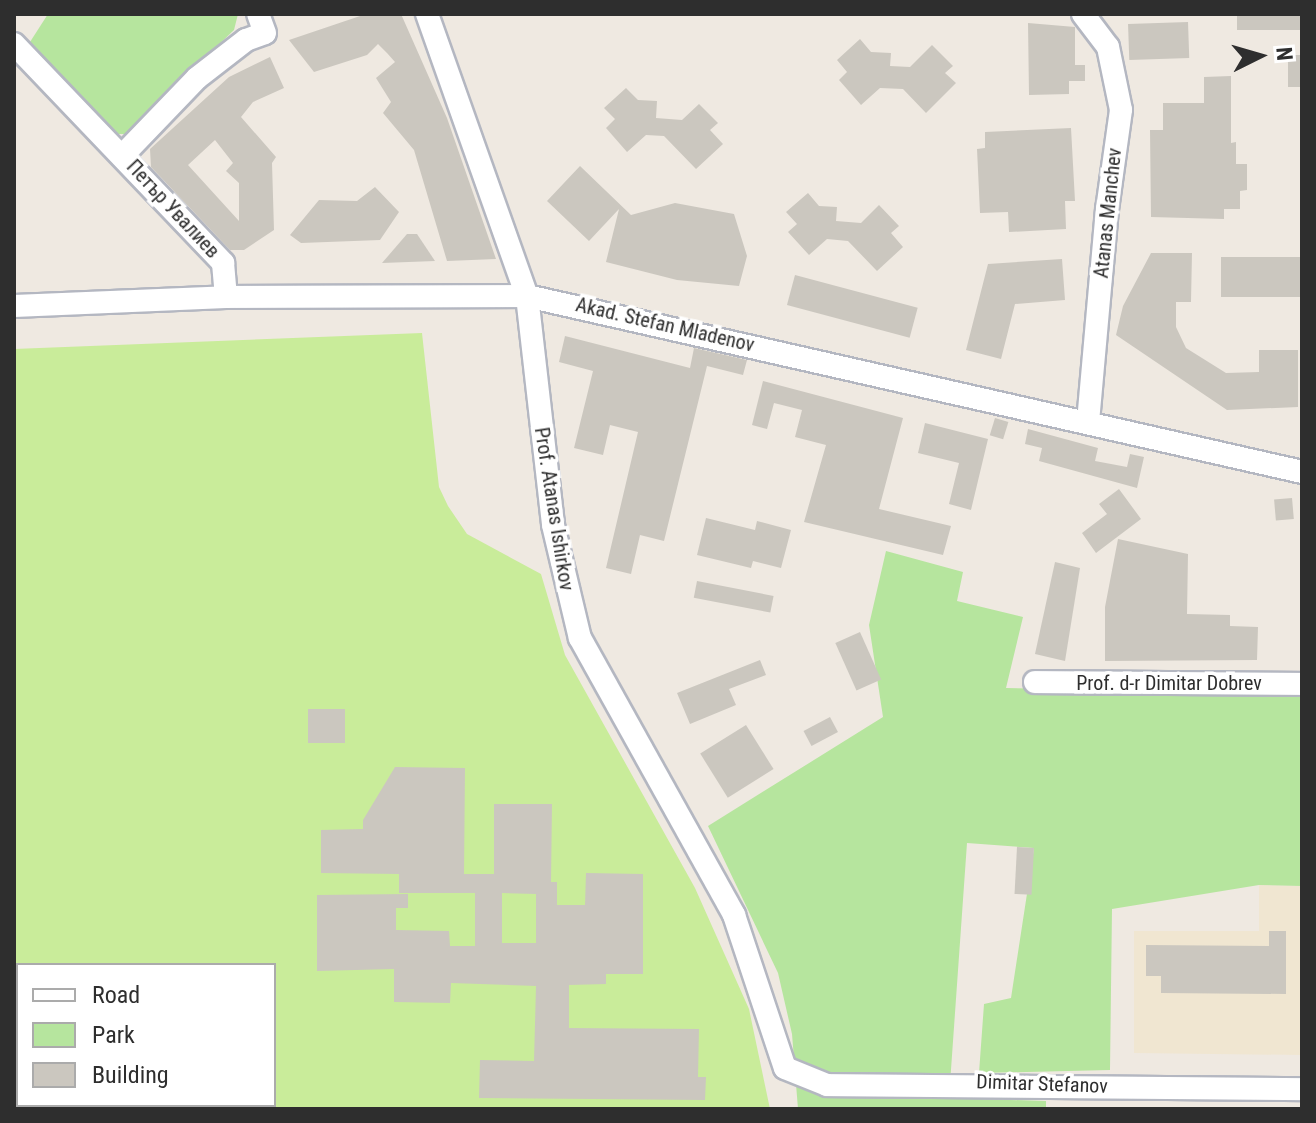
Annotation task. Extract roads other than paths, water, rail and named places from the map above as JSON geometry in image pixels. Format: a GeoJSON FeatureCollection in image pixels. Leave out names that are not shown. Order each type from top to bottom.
{"type":"FeatureCollection","features":[{"type":"Feature","properties":{"kind":"street"},"geometry":{"type":"LineString","coordinates":[[122,156],[197,78],[246,40],[265,33],[258,14]]}},
{"type":"Feature","properties":{"kind":"street","name":"Prof. Atanas Ishirkov"},"geometry":{"type":"LineString","coordinates":[[427,14],[527,296],[553,525],[580,638],[734,915],[785,1068]]}},
{"type":"Feature","properties":{"kind":"street","name":"Atanas Manchev"},"geometry":{"type":"LineString","coordinates":[[1083,14],[1108,47],[1121,110],[1088,423]]}},
{"type":"Feature","properties":{"kind":"street"},"geometry":{"type":"LineString","coordinates":[[14,44],[223,263],[226,297]]}},
{"type":"Feature","properties":{"kind":"street","name":"Akad. Stefan Mladenov"},"geometry":{"type":"LineString","coordinates":[[14,306],[226,297],[527,296],[1302,472]]}},
{"type":"Feature","properties":{"kind":"street","name":"Prof. d-r Dimitar Dobrev"},"geometry":{"type":"LineString","coordinates":[[1035,682],[1302,684]]}},
{"type":"Feature","properties":{"kind":"street","name":"Dimitar Stefanov"},"geometry":{"type":"LineString","coordinates":[[785,1068],[827,1085],[1302,1089]]}}]}
